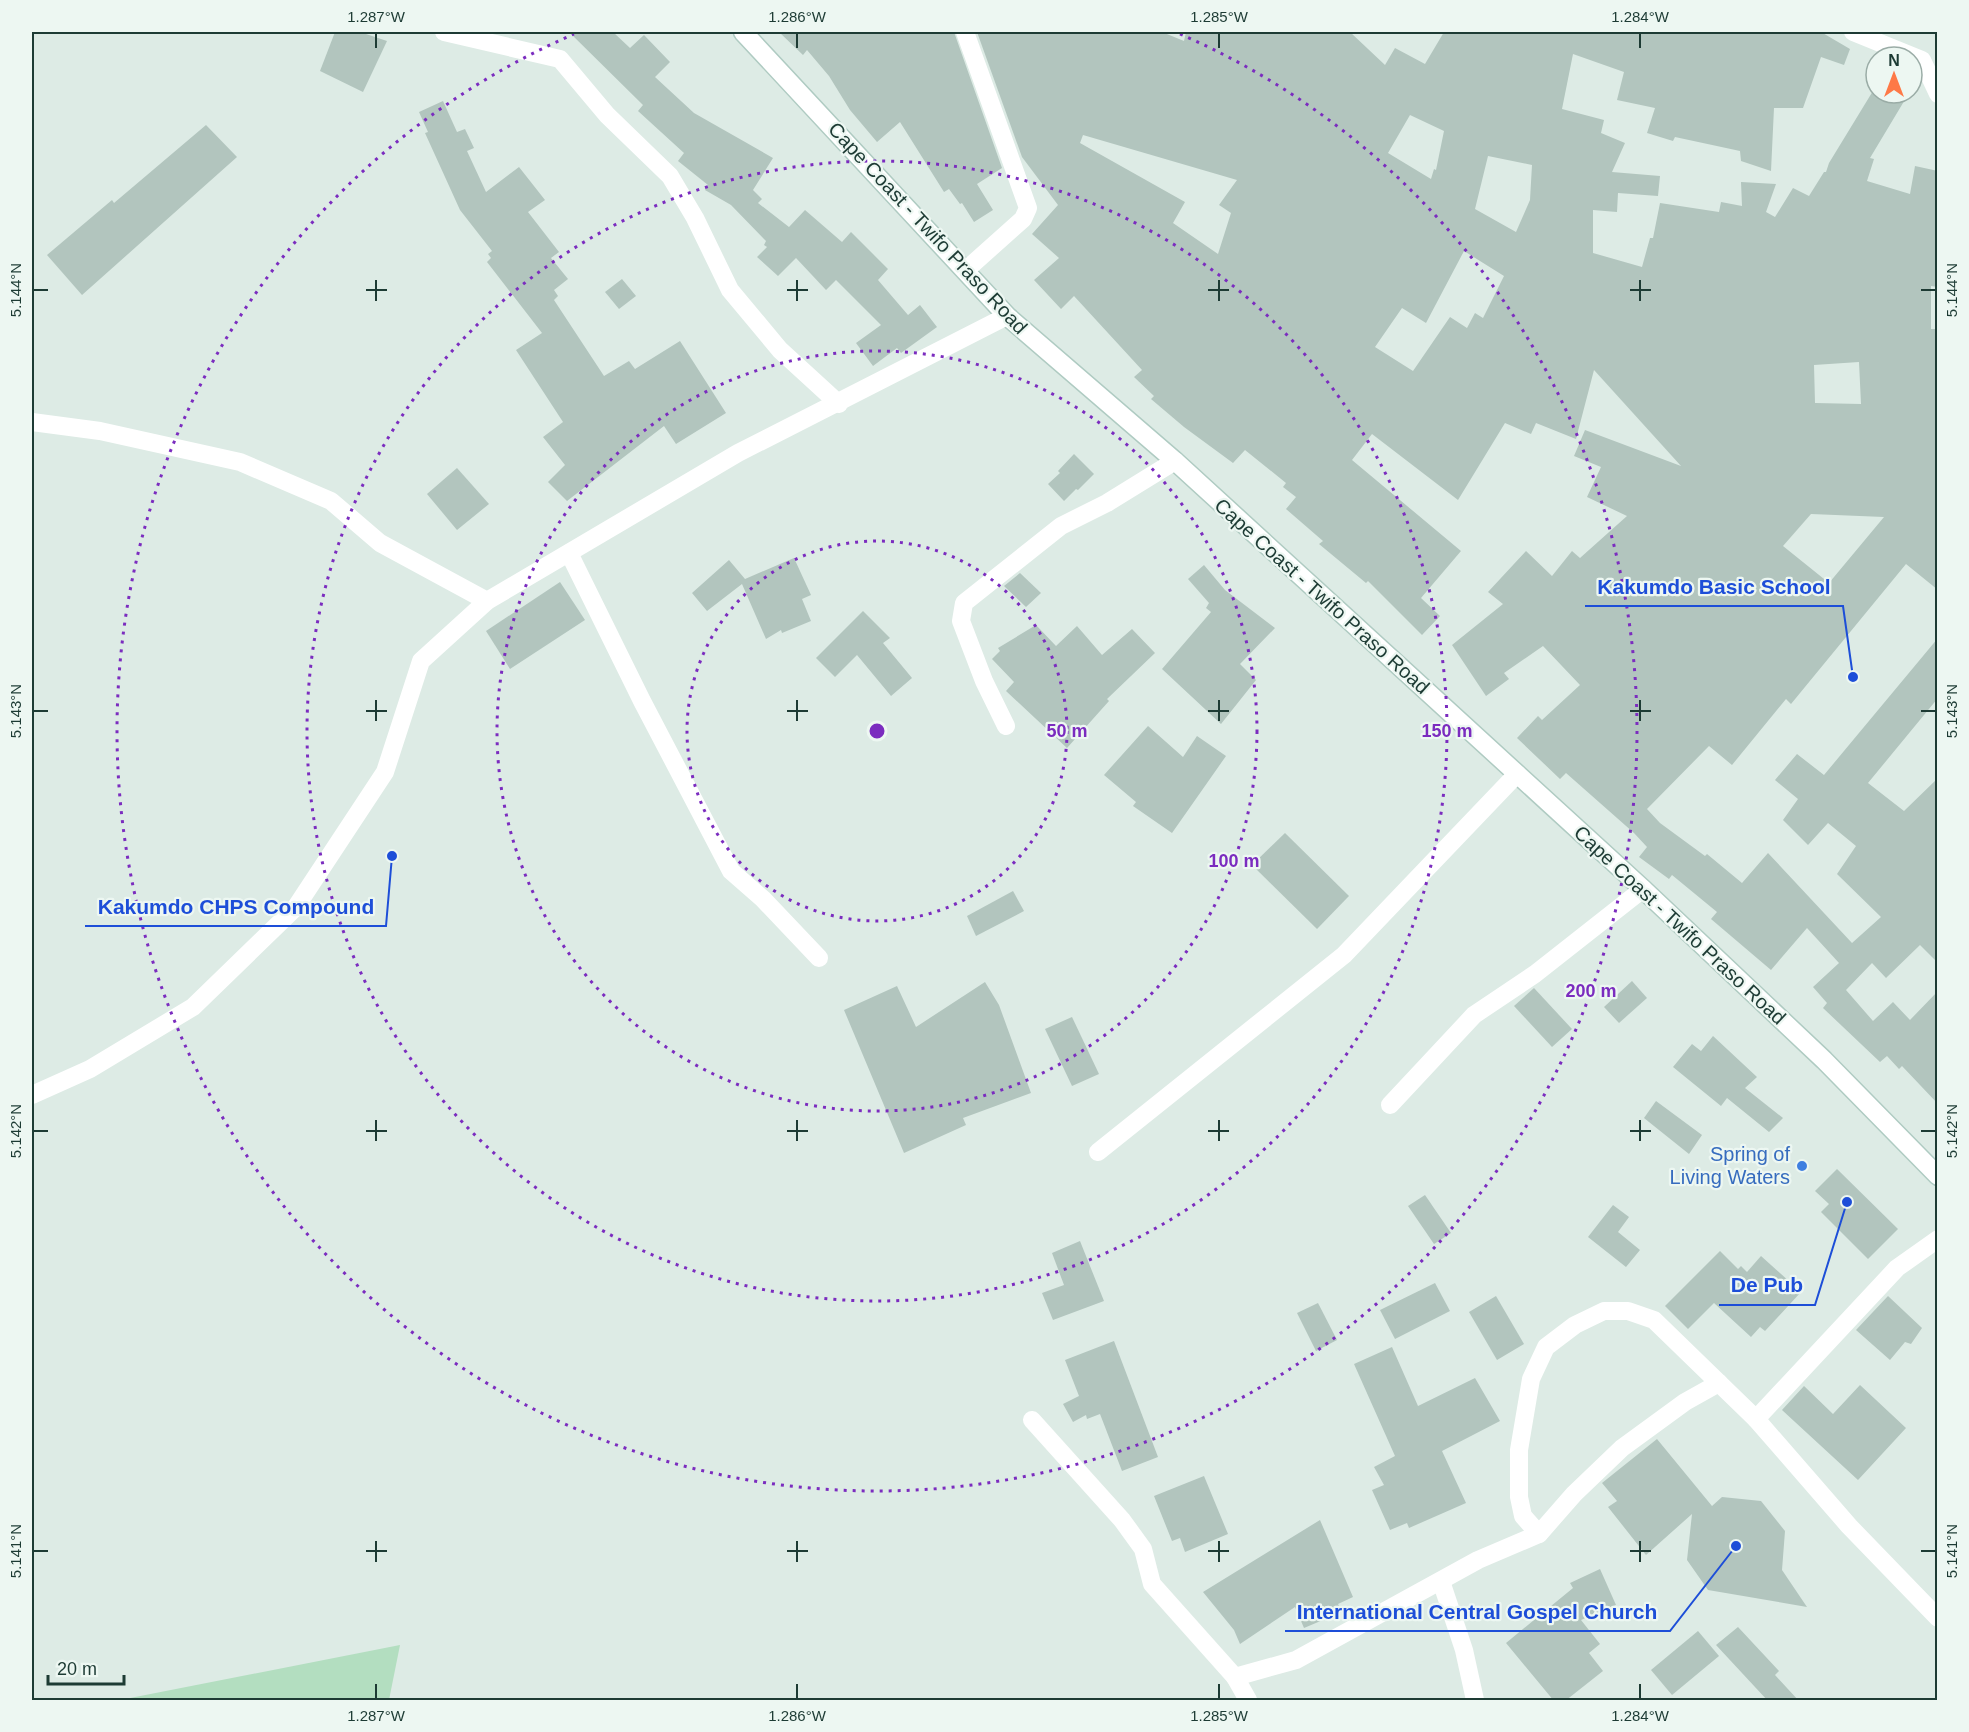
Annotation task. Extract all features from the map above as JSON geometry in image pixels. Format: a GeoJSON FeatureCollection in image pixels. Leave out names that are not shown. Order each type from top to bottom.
{"type":"FeatureCollection","features":[{"type":"Feature","properties":{"kind":"street"},"geometry":{"type":"LineString","coordinates":[[444,32],[560,59],[607,115],[670,176],[695,218],[730,290],[780,350],[839,404]]}},
{"type":"Feature","properties":{"kind":"street","name":"Cape Coast - Twifo Praso Road"},"geometry":{"type":"LineString","coordinates":[[743,32],[967,269],[1007,316],[1175,461],[1643,889],[1824,1060],[1938,1176]]}},
{"type":"Feature","properties":{"kind":"street"},"geometry":{"type":"LineString","coordinates":[[965,32],[1028,208],[1023,219],[967,269]]}},
{"type":"Feature","properties":{"kind":"street"},"geometry":{"type":"LineString","coordinates":[[1853,32],[1923,60],[1938,94]]}},
{"type":"Feature","properties":{"kind":"street"},"geometry":{"type":"LineString","coordinates":[[32,1095],[90,1069],[193,1007],[296,907],[385,772],[421,661],[487,601],[738,453],[839,404],[1007,316]]}},
{"type":"Feature","properties":{"kind":"street"},"geometry":{"type":"LineString","coordinates":[[32,422],[100,431],[240,462],[331,501],[380,543],[487,601]]}},
{"type":"Feature","properties":{"kind":"street"},"geometry":{"type":"LineString","coordinates":[[1006,726],[984,681],[961,621],[964,603],[1061,526],[1107,503],[1175,461]]}},
{"type":"Feature","properties":{"kind":"street"},"geometry":{"type":"LineString","coordinates":[[569,553],[642,701],[731,871],[763,898],[819,958]]}},
{"type":"Feature","properties":{"kind":"street"},"geometry":{"type":"LineString","coordinates":[[1098,1152],[1344,955],[1517,774]]}},
{"type":"Feature","properties":{"kind":"street"},"geometry":{"type":"LineString","coordinates":[[1390,1105],[1474,1015],[1535,974],[1643,889]]}},
{"type":"Feature","properties":{"kind":"street"},"geometry":{"type":"LineString","coordinates":[[1756,1419],[1897,1268],[1938,1239]]}},
{"type":"Feature","properties":{"kind":"street"},"geometry":{"type":"LineString","coordinates":[[1539,1534],[1523,1516],[1519,1497],[1519,1450],[1532,1379],[1546,1347],[1575,1325],[1604,1311],[1628,1311],[1654,1320],[1756,1419],[1849,1526],[1938,1618]]}},
{"type":"Feature","properties":{"kind":"street"},"geometry":{"type":"LineString","coordinates":[[1235,1677],[1296,1660],[1478,1560],[1539,1534],[1574,1494],[1622,1448],[1685,1402],[1719,1383]]}},
{"type":"Feature","properties":{"kind":"street"},"geometry":{"type":"LineString","coordinates":[[1032,1420],[1122,1520],[1143,1549],[1152,1584],[1235,1677],[1248,1701]]}},
{"type":"Feature","properties":{"kind":"street"},"geometry":{"type":"LineString","coordinates":[[1441,1581],[1464,1650],[1475,1701]]}},
{"type":"Feature","properties":{"kind":"green space"},"geometry":{"type":"Polygon","coordinates":[[[400,1645],[389,1700],[120,1700],[400,1645]]]}},
{"type":"Feature","properties":{"kind":"building"},"geometry":{"type":"Polygon","coordinates":[[[335,32],[360,32],[387,41],[363,92],[320,71],[335,32]]]}},
{"type":"Feature","properties":{"kind":"building"},"geometry":{"type":"Polygon","coordinates":[[[569,32],[613,32],[630,48],[644,35],[670,62],[655,77],[694,113],[773,158],[753,190],[762,199],[758,203],[789,227],[805,210],[842,242],[851,232],[888,269],[878,280],[908,315],[920,305],[937,327],[901,353],[897,348],[873,366],[856,343],[881,325],[836,280],[826,290],[796,258],[778,276],[757,257],[767,247],[764,245],[766,241],[731,205],[705,190],[708,185],[678,161],[684,153],[638,111],[643,105],[569,32]]]}},
{"type":"Feature","properties":{"kind":"building"},"geometry":{"type":"Polygon","coordinates":[[[779,32],[954,32],[1002,168],[977,184],[993,210],[974,222],[962,203],[960,204],[949,189],[944,192],[900,122],[877,142],[850,110],[829,76],[807,50],[803,55],[779,32]]]}},
{"type":"Feature","properties":{"kind":"building"},"geometry":{"type":"Polygon","coordinates":[[[977,32],[1162,32],[1184,41],[1186,32],[1350,32],[1385,65],[1395,48],[1425,64],[1444,32],[1821,32],[1850,49],[1844,65],[1821,57],[1803,108],[1774,108],[1771,171],[1741,161],[1740,151],[1675,137],[1673,141],[1647,133],[1655,108],[1617,100],[1624,72],[1573,54],[1562,109],[1604,120],[1601,133],[1625,143],[1612,172],[1660,176],[1658,196],[1618,193],[1617,212],[1593,210],[1593,253],[1642,267],[1650,238],[1653,238],[1660,203],[1719,212],[1721,202],[1742,206],[1741,182],[1776,184],[1766,212],[1775,217],[1793,188],[1809,196],[1826,172],[1829,163],[1864,105],[1902,105],[1870,158],[1874,159],[1867,181],[1910,194],[1915,166],[1938,171],[1938,287],[1931,286],[1931,329],[1938,329],[1938,590],[1906,564],[1791,704],[1786,699],[1732,765],[1709,746],[1647,809],[1660,823],[1705,856],[1707,854],[1742,883],[1768,853],[1852,943],[1881,917],[1837,874],[1856,846],[1828,823],[1808,845],[1783,820],[1798,799],[1775,780],[1797,754],[1824,775],[1938,638],[1938,698],[1868,783],[1904,811],[1938,778],[1938,963],[1920,945],[1886,978],[1872,963],[1846,990],[1873,1021],[1893,1002],[1910,1020],[1938,991],[1938,1104],[1902,1066],[1899,1069],[1887,1056],[1880,1062],[1823,1008],[1827,1003],[1813,987],[1839,963],[1807,928],[1771,970],[1711,919],[1717,912],[1672,875],[1669,879],[1639,857],[1647,847],[1634,833],[1566,773],[1560,779],[1517,738],[1538,716],[1542,720],[1580,685],[1543,646],[1504,673],[1509,679],[1486,696],[1452,645],[1503,604],[1488,592],[1526,551],[1552,576],[1572,551],[1580,558],[1627,516],[1587,497],[1601,467],[1574,456],[1585,430],[1681,466],[1594,370],[1576,439],[1536,423],[1531,434],[1505,423],[1458,500],[1372,434],[1352,460],[1461,551],[1421,598],[1440,616],[1422,635],[1368,581],[1366,583],[1319,544],[1323,541],[1286,509],[1296,497],[1283,487],[1286,483],[1245,450],[1233,463],[1184,427],[1151,399],[1154,396],[1134,377],[1142,370],[1074,296],[1061,309],[1034,280],[1059,258],[1032,234],[1058,205],[1022,157],[977,32]],[[1410,115],[1388,153],[1431,179],[1434,169],[1436,170],[1444,131],[1410,115]],[[1083,135],[1080,143],[1185,202],[1173,223],[1218,254],[1231,213],[1219,205],[1237,180],[1083,135]],[[1488,156],[1475,209],[1516,232],[1530,200],[1532,165],[1488,156]],[[1464,251],[1426,323],[1402,308],[1375,347],[1413,371],[1450,317],[1467,328],[1475,313],[1483,318],[1504,276],[1464,251]],[[1859,362],[1814,365],[1815,403],[1861,404],[1859,362]],[[1811,514],[1783,546],[1829,583],[1884,517],[1811,514]]]}},
{"type":"Feature","properties":{"kind":"building"},"geometry":{"type":"Polygon","coordinates":[[[443,101],[457,132],[465,129],[474,148],[467,151],[486,192],[519,167],[545,200],[528,212],[559,252],[551,258],[568,279],[554,290],[558,296],[554,300],[604,376],[629,361],[635,369],[680,341],[726,413],[676,444],[664,426],[567,501],[548,482],[565,465],[543,437],[563,422],[516,350],[542,333],[487,262],[491,258],[488,254],[492,251],[460,210],[425,133],[428,132],[419,112],[443,101]]]}},
{"type":"Feature","properties":{"kind":"building"},"geometry":{"type":"Polygon","coordinates":[[[206,125],[237,157],[82,295],[47,255],[112,200],[114,203],[206,125]]]}},
{"type":"Feature","properties":{"kind":"building"},"geometry":{"type":"Polygon","coordinates":[[[622,279],[636,296],[619,309],[605,292],[622,279]]]}},
{"type":"Feature","properties":{"kind":"building"},"geometry":{"type":"Polygon","coordinates":[[[1074,454],[1094,474],[1064,501],[1048,484],[1060,473],[1058,471],[1074,454]]]}},
{"type":"Feature","properties":{"kind":"building"},"geometry":{"type":"Polygon","coordinates":[[[457,468],[489,504],[457,530],[427,494],[457,468]]]}},
{"type":"Feature","properties":{"kind":"building"},"geometry":{"type":"Polygon","coordinates":[[[794,558],[811,595],[802,599],[811,621],[782,633],[781,630],[766,639],[742,584],[707,611],[692,593],[729,560],[745,579],[794,558]]]}},
{"type":"Feature","properties":{"kind":"building"},"geometry":{"type":"Polygon","coordinates":[[[1204,565],[1225,590],[1275,628],[1240,664],[1256,680],[1221,724],[1162,669],[1211,612],[1206,608],[1209,603],[1188,579],[1204,565]]]}},
{"type":"Feature","properties":{"kind":"building"},"geometry":{"type":"Polygon","coordinates":[[[1020,573],[1041,593],[1026,607],[1004,586],[1020,573]]]}},
{"type":"Feature","properties":{"kind":"building"},"geometry":{"type":"Polygon","coordinates":[[[560,582],[585,620],[510,669],[486,631],[560,582]]]}},
{"type":"Feature","properties":{"kind":"building"},"geometry":{"type":"Polygon","coordinates":[[[863,611],[890,638],[883,643],[912,678],[891,696],[857,655],[835,677],[816,658],[863,611]]]}},
{"type":"Feature","properties":{"kind":"building"},"geometry":{"type":"Polygon","coordinates":[[[1036,625],[1056,646],[1077,626],[1102,655],[1132,629],[1155,653],[1107,699],[1109,701],[1067,748],[1006,691],[1014,682],[992,659],[1000,651],[998,648],[1036,625]]]}},
{"type":"Feature","properties":{"kind":"building"},"geometry":{"type":"Polygon","coordinates":[[[1148,726],[1183,757],[1197,736],[1226,756],[1172,833],[1133,806],[1136,802],[1104,775],[1148,726]]]}},
{"type":"Feature","properties":{"kind":"building"},"geometry":{"type":"Polygon","coordinates":[[[1285,833],[1349,896],[1317,929],[1252,865],[1285,833]]]}},
{"type":"Feature","properties":{"kind":"building"},"geometry":{"type":"Polygon","coordinates":[[[1013,891],[1024,911],[976,936],[967,916],[1013,891]]]}},
{"type":"Feature","properties":{"kind":"building"},"geometry":{"type":"Polygon","coordinates":[[[1632,981],[1647,998],[1619,1023],[1604,1007],[1632,981]]]}},
{"type":"Feature","properties":{"kind":"building"},"geometry":{"type":"Polygon","coordinates":[[[985,982],[999,1005],[1031,1093],[963,1118],[966,1125],[904,1153],[844,1010],[897,986],[916,1027],[985,982]]]}},
{"type":"Feature","properties":{"kind":"building"},"geometry":{"type":"Polygon","coordinates":[[[1534,988],[1572,1029],[1552,1047],[1514,1006],[1534,988]]]}},
{"type":"Feature","properties":{"kind":"building"},"geometry":{"type":"Polygon","coordinates":[[[1072,1017],[1099,1074],[1072,1086],[1045,1029],[1072,1017]]]}},
{"type":"Feature","properties":{"kind":"building"},"geometry":{"type":"Polygon","coordinates":[[[1713,1036],[1757,1077],[1745,1088],[1783,1118],[1769,1132],[1727,1098],[1721,1106],[1673,1067],[1692,1044],[1701,1051],[1713,1036]]]}},
{"type":"Feature","properties":{"kind":"building"},"geometry":{"type":"Polygon","coordinates":[[[1656,1101],[1702,1135],[1689,1154],[1644,1118],[1656,1101]]]}},
{"type":"Feature","properties":{"kind":"building"},"geometry":{"type":"Polygon","coordinates":[[[1837,1169],[1898,1229],[1868,1259],[1821,1212],[1829,1204],[1815,1191],[1837,1169]]]}},
{"type":"Feature","properties":{"kind":"building"},"geometry":{"type":"Polygon","coordinates":[[[1425,1195],[1451,1233],[1434,1244],[1408,1206],[1425,1195]]]}},
{"type":"Feature","properties":{"kind":"building"},"geometry":{"type":"Polygon","coordinates":[[[1613,1205],[1629,1217],[1618,1232],[1640,1250],[1626,1267],[1588,1237],[1613,1205]]]}},
{"type":"Feature","properties":{"kind":"building"},"geometry":{"type":"Polygon","coordinates":[[[1080,1241],[1104,1301],[1053,1320],[1042,1293],[1064,1285],[1052,1253],[1080,1241]]]}},
{"type":"Feature","properties":{"kind":"building"},"geometry":{"type":"Polygon","coordinates":[[[1720,1251],[1738,1269],[1741,1266],[1747,1272],[1761,1256],[1801,1292],[1765,1331],[1760,1327],[1751,1337],[1714,1303],[1688,1329],[1665,1306],[1720,1251]]]}},
{"type":"Feature","properties":{"kind":"building"},"geometry":{"type":"Polygon","coordinates":[[[1435,1283],[1450,1311],[1395,1339],[1380,1310],[1435,1283]]]}},
{"type":"Feature","properties":{"kind":"building"},"geometry":{"type":"Polygon","coordinates":[[[1496,1296],[1524,1344],[1497,1360],[1469,1312],[1496,1296]]]}},
{"type":"Feature","properties":{"kind":"building"},"geometry":{"type":"Polygon","coordinates":[[[1888,1296],[1922,1328],[1911,1344],[1905,1342],[1890,1360],[1856,1330],[1888,1296]]]}},
{"type":"Feature","properties":{"kind":"building"},"geometry":{"type":"Polygon","coordinates":[[[1318,1303],[1337,1340],[1316,1351],[1297,1313],[1318,1303]]]}},
{"type":"Feature","properties":{"kind":"building"},"geometry":{"type":"Polygon","coordinates":[[[1114,1341],[1158,1457],[1122,1471],[1100,1414],[1087,1419],[1086,1415],[1073,1422],[1063,1404],[1079,1396],[1065,1360],[1114,1341]]]}},
{"type":"Feature","properties":{"kind":"building"},"geometry":{"type":"Polygon","coordinates":[[[1392,1347],[1418,1406],[1475,1378],[1500,1421],[1442,1451],[1466,1503],[1409,1528],[1407,1523],[1390,1530],[1372,1490],[1384,1485],[1374,1467],[1395,1456],[1354,1364],[1392,1347]]]}},
{"type":"Feature","properties":{"kind":"building"},"geometry":{"type":"Polygon","coordinates":[[[1860,1385],[1906,1428],[1858,1480],[1782,1410],[1804,1386],[1833,1414],[1860,1385]]]}},
{"type":"Feature","properties":{"kind":"building"},"geometry":{"type":"Polygon","coordinates":[[[1657,1439],[1712,1506],[1722,1497],[1761,1501],[1785,1531],[1782,1570],[1807,1607],[1708,1590],[1687,1560],[1692,1514],[1646,1555],[1608,1507],[1617,1501],[1602,1483],[1657,1439]]]}},
{"type":"Feature","properties":{"kind":"building"},"geometry":{"type":"Polygon","coordinates":[[[1204,1476],[1228,1534],[1185,1552],[1180,1538],[1172,1541],[1154,1496],[1204,1476]]]}},
{"type":"Feature","properties":{"kind":"building"},"geometry":{"type":"Polygon","coordinates":[[[1320,1520],[1353,1597],[1338,1604],[1342,1612],[1304,1628],[1295,1607],[1240,1644],[1234,1630],[1203,1592],[1320,1520]]]}},
{"type":"Feature","properties":{"kind":"building"},"geometry":{"type":"Polygon","coordinates":[[[1600,1569],[1616,1605],[1581,1620],[1600,1644],[1589,1653],[1603,1671],[1565,1701],[1554,1701],[1506,1643],[1573,1588],[1570,1583],[1600,1569]]]}},
{"type":"Feature","properties":{"kind":"building"},"geometry":{"type":"Polygon","coordinates":[[[1738,1627],[1779,1671],[1775,1675],[1799,1701],[1768,1701],[1716,1645],[1738,1627]]]}},
{"type":"Feature","properties":{"kind":"building"},"geometry":{"type":"Polygon","coordinates":[[[1698,1631],[1719,1656],[1672,1695],[1651,1670],[1698,1631]]]}},
{"type":"Feature","properties":{"kind":"place","name":"Kakumdo Basic School"},"geometry":{"type":"Point","coordinates":[1853,677]}},
{"type":"Feature","properties":{"kind":"place","name":"Kakumdo CHPS Compound"},"geometry":{"type":"Point","coordinates":[392,856]}},
{"type":"Feature","properties":{"kind":"place","name":"Spring of Living Waters"},"geometry":{"type":"Point","coordinates":[1802,1166]}},
{"type":"Feature","properties":{"kind":"place","name":"De Pub"},"geometry":{"type":"Point","coordinates":[1847,1202]}},
{"type":"Feature","properties":{"kind":"place","name":"International Central Gospel Church"},"geometry":{"type":"Point","coordinates":[1736,1546]}}]}
